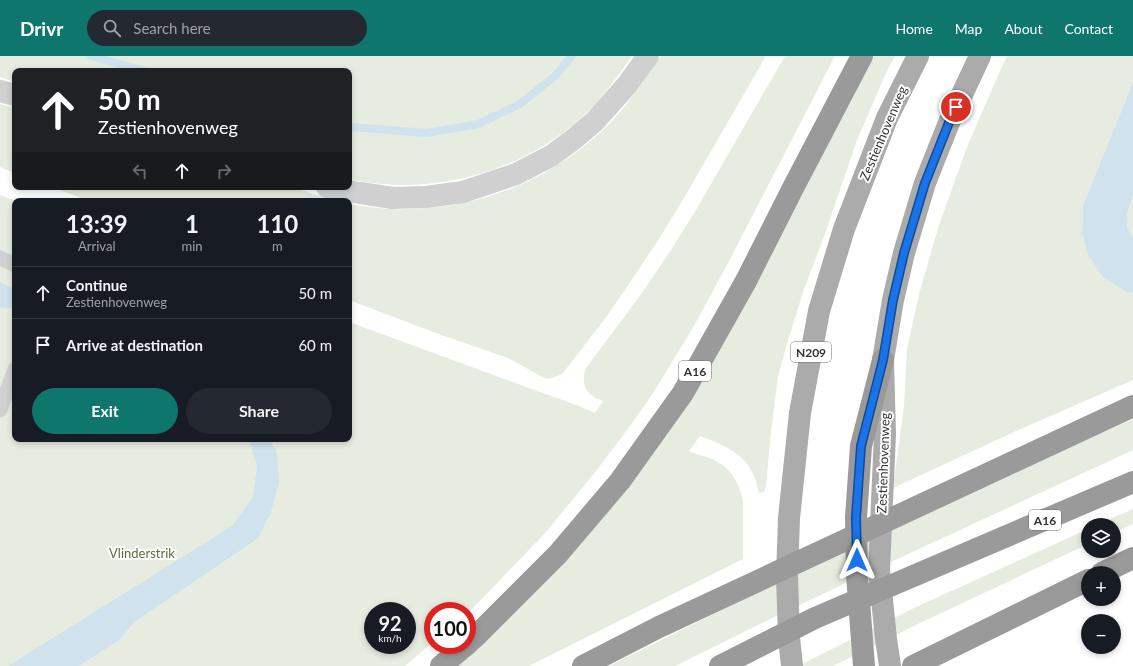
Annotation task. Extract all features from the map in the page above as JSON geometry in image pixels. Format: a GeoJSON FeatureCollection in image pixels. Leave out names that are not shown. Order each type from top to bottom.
{"type":"FeatureCollection","features":[{"type":"Feature","properties":{"kind":"highway","name":"A16"},"geometry":{"type":"LineString","coordinates":[[476,636],[563,548],[620,481],[683,393],[746,281],[796,181],[862,56]]}},
{"type":"Feature","properties":{"kind":"highway"},"geometry":{"type":"LineString","coordinates":[[864,666],[857,575],[856,517],[861,446],[883,360]]}},
{"type":"Feature","properties":{"kind":"highway"},"geometry":{"type":"LineString","coordinates":[[582,666],[659,627],[1133,406]]}},
{"type":"Feature","properties":{"kind":"highway","name":"A16"},"geometry":{"type":"LineString","coordinates":[[720,666],[815,618],[1133,482]]}},
{"type":"Feature","properties":{"kind":"highway"},"geometry":{"type":"LineString","coordinates":[[1116,566],[1133,558]]}},
{"type":"Feature","properties":{"kind":"highway"},"geometry":{"type":"LineString","coordinates":[[913,666],[1081,583]]}},
{"type":"Feature","properties":{"kind":"highway","name":"A16"},"geometry":{"type":"LineString","coordinates":[[441,666],[455,654]]}},
{"type":"Feature","properties":{"kind":"main road","name":"Zestienhovenweg"},"geometry":{"type":"LineString","coordinates":[[792,666],[789,637],[787,576],[789,518],[800,412],[819,312],[844,229],[881,133],[918,56]]}},
{"type":"Feature","properties":{"kind":"main road","name":"Zestienhovenweg"},"geometry":{"type":"LineString","coordinates":[[890,666],[879,570],[885,434],[883,360],[893,300],[904,253],[925,183],[950,120],[980,56]]}},
{"type":"Feature","properties":{"kind":"street"},"geometry":{"type":"LineString","coordinates":[[341,190],[393,198],[426,197],[463,192],[516,174],[551,156],[574,140],[595,121],[627,86],[648,56]]}},
{"type":"Feature","properties":{"kind":"street"},"geometry":{"type":"LineString","coordinates":[[0,90],[12,94]]}},
{"type":"Feature","properties":{"kind":"lane"},"geometry":{"type":"LineString","coordinates":[[0,258],[12,264]]}},
{"type":"Feature","properties":{"kind":"lane"},"geometry":{"type":"LineString","coordinates":[[0,410],[12,377]]}},
{"type":"Feature","properties":{"kind":"green space"},"geometry":{"type":"Polygon","coordinates":[[[0,56],[632,56],[599,100],[574,124],[547,144],[517,160],[484,172],[451,181],[417,185],[383,184],[352,179],[352,68],[12,68],[12,81],[0,77],[0,56]]]}},
{"type":"Feature","properties":{"kind":"green space"},"geometry":{"type":"Polygon","coordinates":[[[661,56],[766,56],[657,242],[604,320],[563,373],[546,379],[508,358],[352,301],[352,204],[392,209],[433,208],[486,198],[511,189],[558,165],[580,149],[610,123],[640,86],[661,56]]]}},
{"type":"Feature","properties":{"kind":"green space","name":"Vlinderstrik"},"geometry":{"type":"Polygon","coordinates":[[[785,56],[835,56],[694,326],[653,393],[630,426],[596,471],[546,532],[476,605],[476,602],[424,602],[424,650],[405,666],[0,666],[0,195],[12,200],[12,442],[352,442],[352,323],[595,413],[603,401],[595,398],[586,388],[584,384],[584,376],[586,368],[642,293],[696,210],[785,56]]]}},
{"type":"Feature","properties":{"kind":"green space"},"geometry":{"type":"Polygon","coordinates":[[[874,56],[895,56],[857,140],[825,234],[803,292],[787,344],[778,376],[766,486],[764,492],[759,493],[748,465],[730,449],[700,436],[689,451],[715,460],[721,464],[731,474],[738,486],[743,501],[743,559],[529,666],[458,666],[471,654],[476,654],[476,649],[522,606],[582,543],[826,146],[874,56]]]}},
{"type":"Feature","properties":{"kind":"green space"},"geometry":{"type":"Polygon","coordinates":[[[1007,56],[1133,56],[1133,82],[1083,205],[1082,233],[1087,253],[1127,292],[1133,293],[1133,380],[1016,431],[893,488],[904,407],[907,349],[919,294],[939,225],[967,147],[1007,56]]]}},
{"type":"Feature","properties":{"kind":"green space"},"geometry":{"type":"Polygon","coordinates":[[[0,104],[12,107],[12,172],[0,167],[0,104]]]}},
{"type":"Feature","properties":{"kind":"green space"},"geometry":{"type":"Polygon","coordinates":[[[60,190],[301,190],[327,198],[81,198],[60,190]]]}},
{"type":"Feature","properties":{"kind":"green space"},"geometry":{"type":"Polygon","coordinates":[[[1133,196],[1133,237],[1127,227],[1127,214],[1133,196]]]}},
{"type":"Feature","properties":{"kind":"green space"},"geometry":{"type":"Polygon","coordinates":[[[1133,419],[1133,450],[867,573],[675,666],[609,666],[870,539],[1133,419]]]}},
{"type":"Feature","properties":{"kind":"green space"},"geometry":{"type":"Polygon","coordinates":[[[1133,509],[1133,524],[1121,529],[1121,518],[1113,518],[1133,509]]]}},
{"type":"Feature","properties":{"kind":"green space"},"geometry":{"type":"Polygon","coordinates":[[[1081,532],[1081,547],[920,623],[833,666],[798,666],[914,608],[1081,532]]]}},
{"type":"Feature","properties":{"kind":"water"},"geometry":{"type":"Polygon","coordinates":[[[1133,82],[1133,196],[1127,214],[1127,227],[1133,237],[1133,293],[1127,292],[1103,277],[1087,253],[1082,233],[1083,205],[1133,82]]]}},
{"type":"Feature","properties":{"kind":"water"},"geometry":{"type":"Polygon","coordinates":[[[0,282],[12,288],[12,307],[0,307],[0,282]]]}},
{"type":"Feature","properties":{"kind":"water"},"geometry":{"type":"Polygon","coordinates":[[[250,442],[271,442],[277,453],[279,483],[270,515],[257,539],[134,622],[119,640],[79,666],[8,666],[232,526],[253,497],[257,467],[250,442]]]}},
{"type":"Feature","properties":{"kind":"waterway"},"geometry":{"type":"LineString","coordinates":[[91,56],[134,68]]}},
{"type":"Feature","properties":{"kind":"waterway"},"geometry":{"type":"LineString","coordinates":[[352,127],[427,133],[478,124],[520,104],[555,76],[572,56]]}},
{"type":"Feature","properties":{"kind":"route"},"geometry":{"type":"LineString","coordinates":[[857,560],[856,517],[861,446],[883,360],[893,300],[904,253],[925,183],[956,107]]}}]}
